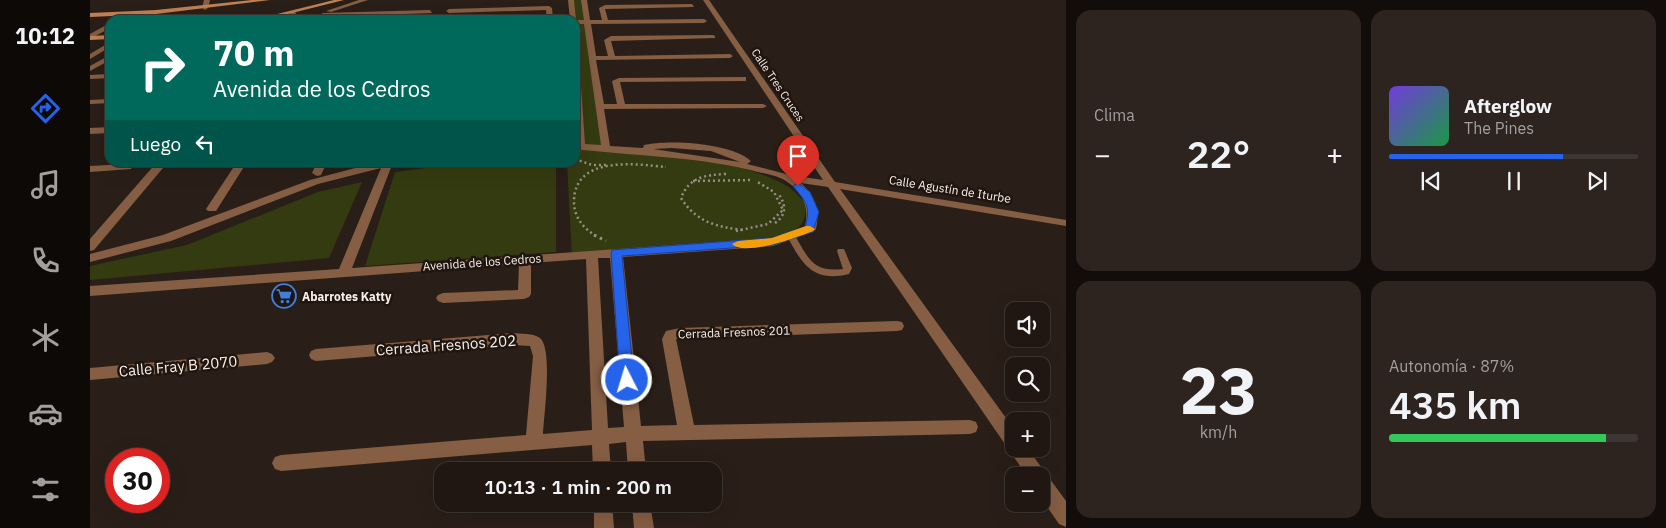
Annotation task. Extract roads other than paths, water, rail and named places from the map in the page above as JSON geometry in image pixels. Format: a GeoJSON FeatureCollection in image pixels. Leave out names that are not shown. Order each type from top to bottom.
{"type":"FeatureCollection","features":[{"type":"Feature","properties":{"kind":"main road"},"geometry":{"type":"LineString","coordinates":[[90,15],[205,8],[267,0]]}},
{"type":"Feature","properties":{"kind":"main road"},"geometry":{"type":"LineString","coordinates":[[282,15],[341,0]]}},
{"type":"Feature","properties":{"kind":"main road"},"geometry":{"type":"LineString","coordinates":[[90,37],[105,37]]}},
{"type":"Feature","properties":{"kind":"street"},"geometry":{"type":"LineString","coordinates":[[205,8],[208,0]]}},
{"type":"Feature","properties":{"kind":"street"},"geometry":{"type":"LineString","coordinates":[[365,0],[323,13],[323,15],[430,12]]}},
{"type":"Feature","properties":{"kind":"street"},"geometry":{"type":"LineString","coordinates":[[571,0],[573,15]]}},
{"type":"Feature","properties":{"kind":"street"},"geometry":{"type":"LineString","coordinates":[[584,0],[606,148]]}},
{"type":"Feature","properties":{"kind":"street","name":"Calle Tres Cruces"},"geometry":{"type":"LineString","coordinates":[[706,0],[830,183],[1005,430]]}},
{"type":"Feature","properties":{"kind":"street"},"geometry":{"type":"LineString","coordinates":[[606,22],[602,8],[605,7],[692,6]]}},
{"type":"Feature","properties":{"kind":"street"},"geometry":{"type":"LineString","coordinates":[[317,7],[330,11]]}},
{"type":"Feature","properties":{"kind":"street"},"geometry":{"type":"LineString","coordinates":[[449,11],[546,8],[550,9],[550,15]]}},
{"type":"Feature","properties":{"kind":"street"},"geometry":{"type":"LineString","coordinates":[[152,15],[156,12]]}},
{"type":"Feature","properties":{"kind":"street"},"geometry":{"type":"LineString","coordinates":[[580,21],[704,21]]}},
{"type":"Feature","properties":{"kind":"street"},"geometry":{"type":"LineString","coordinates":[[90,37],[105,28]]}},
{"type":"Feature","properties":{"kind":"street"},"geometry":{"type":"LineString","coordinates":[[612,57],[607,40],[611,38],[713,37]]}},
{"type":"Feature","properties":{"kind":"street"},"geometry":{"type":"LineString","coordinates":[[90,57],[105,47]]}},
{"type":"Feature","properties":{"kind":"street"},"geometry":{"type":"LineString","coordinates":[[593,58],[730,56]]}},
{"type":"Feature","properties":{"kind":"street"},"geometry":{"type":"LineString","coordinates":[[90,69],[105,60]]}},
{"type":"Feature","properties":{"kind":"street"},"geometry":{"type":"LineString","coordinates":[[580,75],[596,74]]}},
{"type":"Feature","properties":{"kind":"street"},"geometry":{"type":"LineString","coordinates":[[90,77],[105,76]]}},
{"type":"Feature","properties":{"kind":"street"},"geometry":{"type":"LineString","coordinates":[[621,106],[616,81],[619,80],[743,78]]}},
{"type":"Feature","properties":{"kind":"street"},"geometry":{"type":"LineString","coordinates":[[90,102],[105,101]]}},
{"type":"Feature","properties":{"kind":"street"},"geometry":{"type":"LineString","coordinates":[[600,107],[763,106]]}},
{"type":"Feature","properties":{"kind":"street"},"geometry":{"type":"LineString","coordinates":[[90,131],[105,130]]}},
{"type":"Feature","properties":{"kind":"street","name":"Avenida de los Cedros"},"geometry":{"type":"LineString","coordinates":[[580,147],[706,158],[757,167],[789,178],[830,183]]}},
{"type":"Feature","properties":{"kind":"street"},"geometry":{"type":"LineString","coordinates":[[90,169],[127,167]]}},
{"type":"Feature","properties":{"kind":"street"},"geometry":{"type":"LineString","coordinates":[[90,246],[158,167]]}},
{"type":"Feature","properties":{"kind":"street"},"geometry":{"type":"LineString","coordinates":[[212,209],[239,167]]}},
{"type":"Feature","properties":{"kind":"street"},"geometry":{"type":"LineString","coordinates":[[317,173],[320,167]]}},
{"type":"Feature","properties":{"kind":"street"},"geometry":{"type":"LineString","coordinates":[[90,258],[168,238],[314,182],[374,167]]}},
{"type":"Feature","properties":{"kind":"street"},"geometry":{"type":"LineString","coordinates":[[344,272],[388,167]]}},
{"type":"Feature","properties":{"kind":"street","name":"Avenida de los Cedros"},"geometry":{"type":"LineString","coordinates":[[90,291],[525,260],[610,246],[773,242],[810,229],[814,212],[807,194],[789,178]]}},
{"type":"Feature","properties":{"kind":"street","name":"Calle Agustín de Iturbe"},"geometry":{"type":"LineString","coordinates":[[830,183],[1066,223]]}},
{"type":"Feature","properties":{"kind":"street"},"geometry":{"type":"LineString","coordinates":[[610,246],[636,462]]}},
{"type":"Feature","properties":{"kind":"street"},"geometry":{"type":"LineString","coordinates":[[595,249],[602,462]]}},
{"type":"Feature","properties":{"kind":"street"},"geometry":{"type":"LineString","coordinates":[[443,298],[524,294],[525,260]]}},
{"type":"Feature","properties":{"kind":"street","name":"Cerrada Fresnos 201"},"geometry":{"type":"LineString","coordinates":[[687,432],[669,340],[670,335],[680,333],[898,326]]}},
{"type":"Feature","properties":{"kind":"street","name":"Cerrada Fresnos 202"},"geometry":{"type":"LineString","coordinates":[[316,355],[513,340],[534,341],[540,356],[534,442]]}},
{"type":"Feature","properties":{"kind":"street","name":"Calle Fray B 2070"},"geometry":{"type":"LineString","coordinates":[[90,374],[267,358]]}},
{"type":"Feature","properties":{"kind":"street"},"geometry":{"type":"LineString","coordinates":[[281,463],[632,434],[970,427]]}},
{"type":"Feature","properties":{"kind":"street"},"geometry":{"type":"LineString","coordinates":[[1050,495],[1066,517]]}},
{"type":"Feature","properties":{"kind":"street"},"geometry":{"type":"LineString","coordinates":[[603,512],[604,528]]}},
{"type":"Feature","properties":{"kind":"street"},"geometry":{"type":"LineString","coordinates":[[642,512],[644,528]]}},
{"type":"Feature","properties":{"kind":"lane"},"geometry":{"type":"LineString","coordinates":[[791,236],[810,267],[823,272],[846,272],[848,268],[842,251]]}},
{"type":"Feature","properties":{"kind":"place","name":"Abarrotes Katty"},"geometry":{"type":"Point","coordinates":[284,296]}}]}
